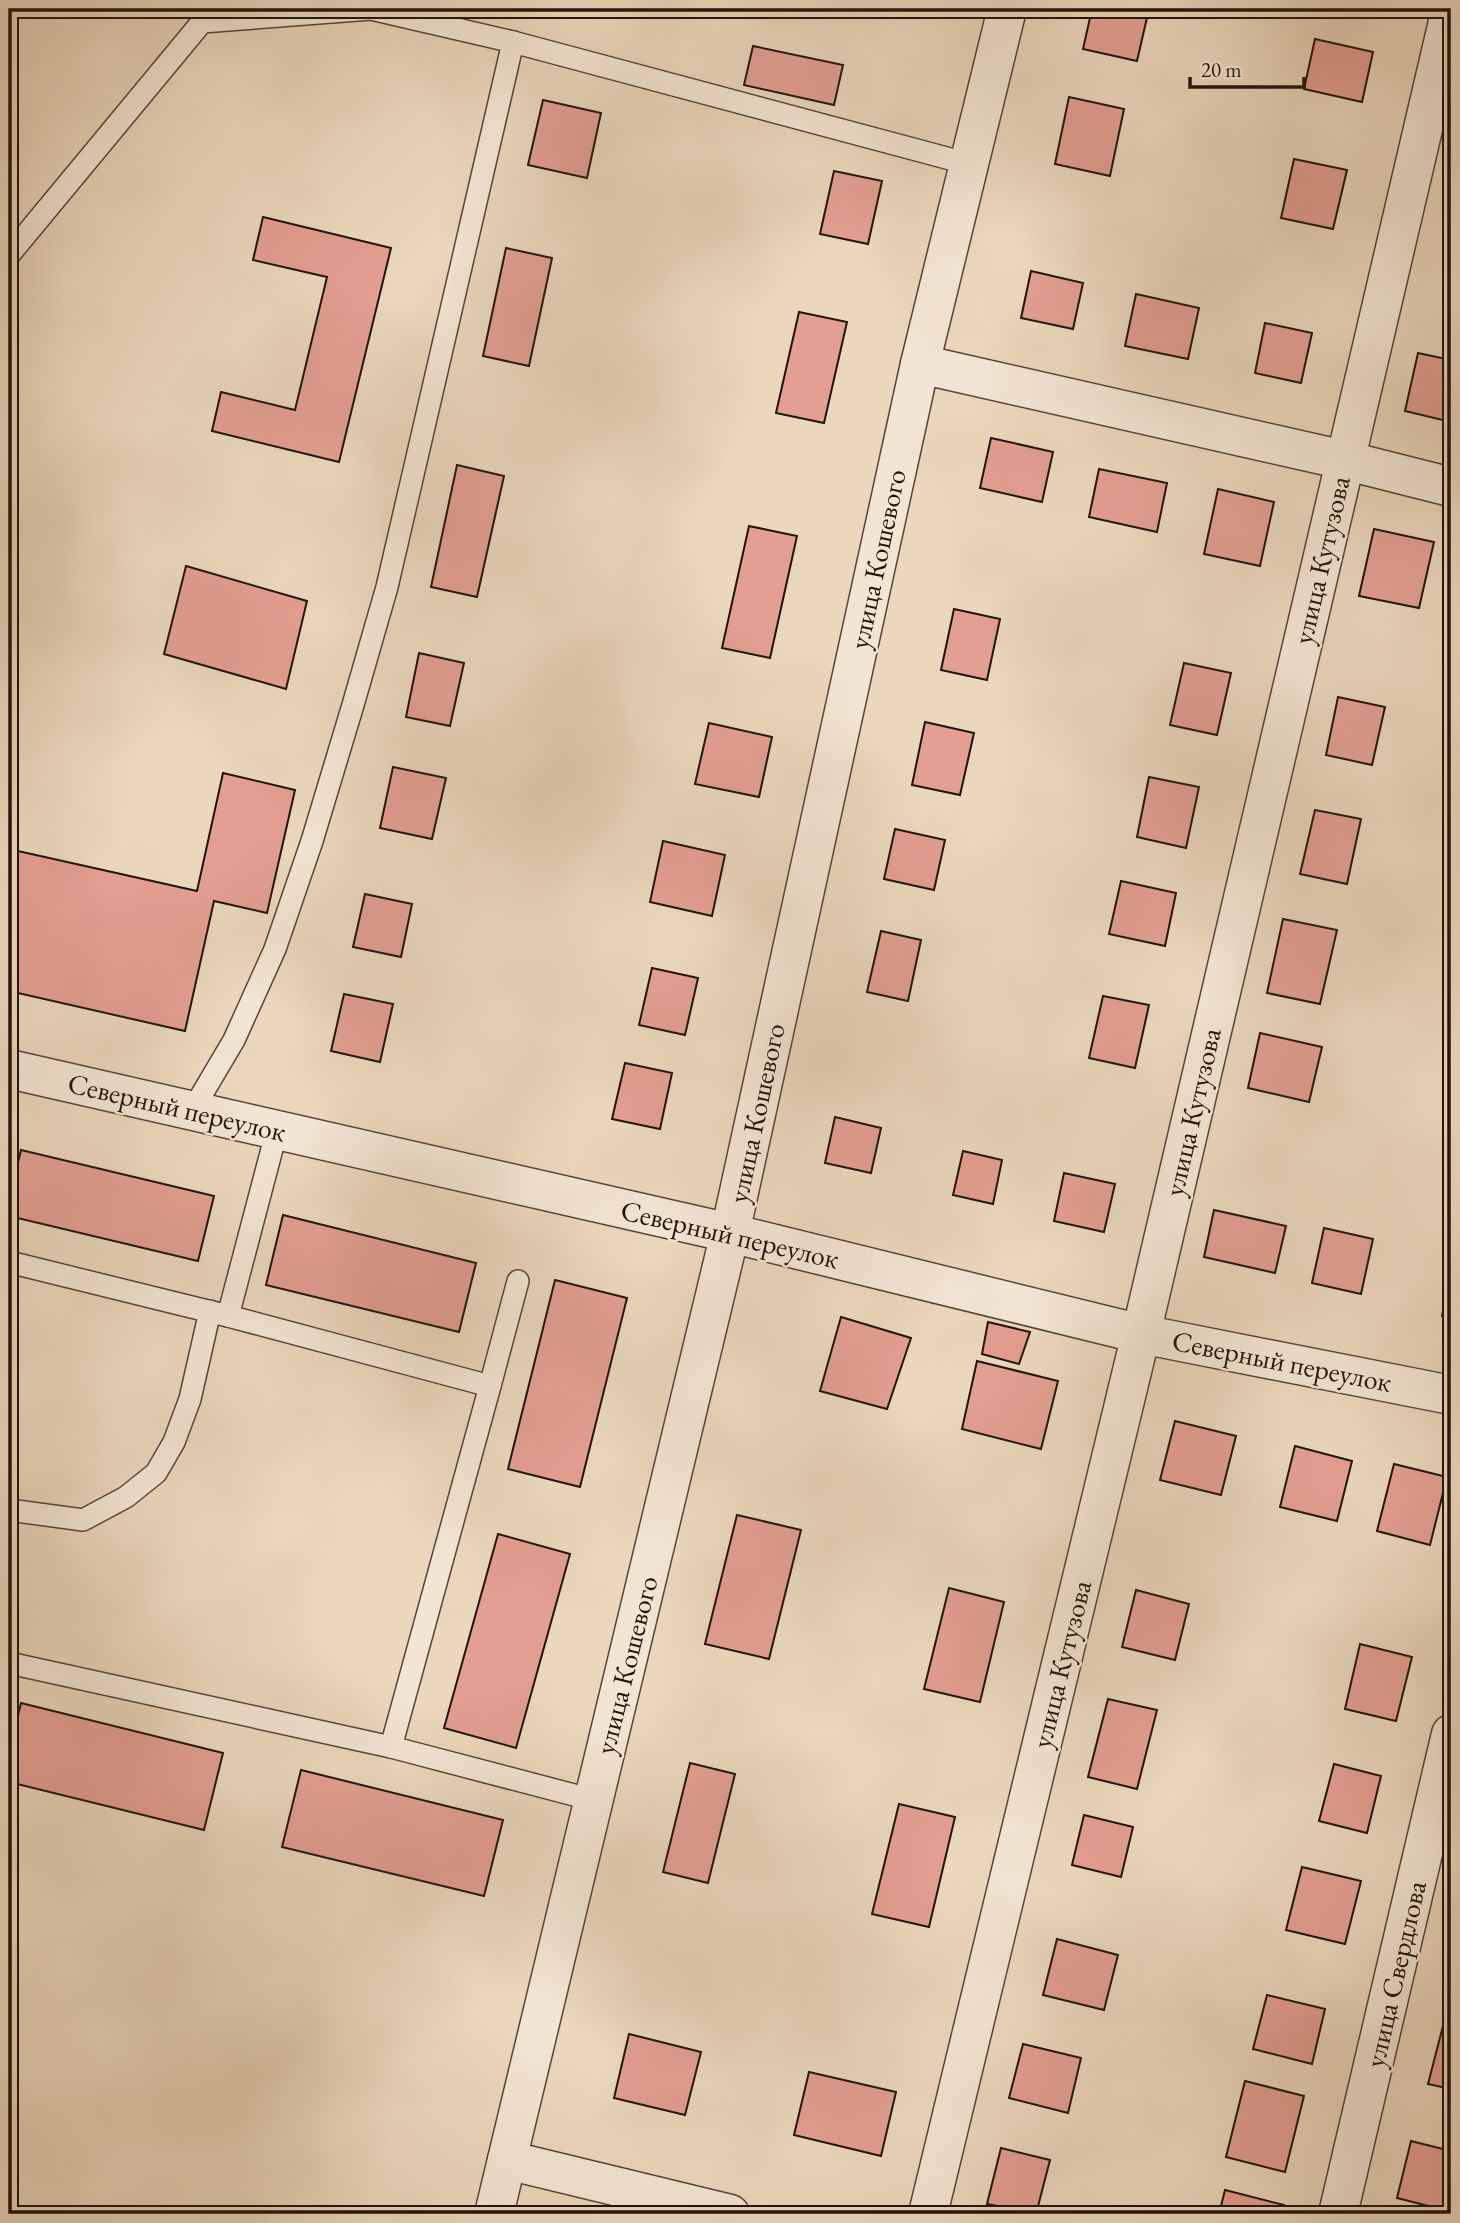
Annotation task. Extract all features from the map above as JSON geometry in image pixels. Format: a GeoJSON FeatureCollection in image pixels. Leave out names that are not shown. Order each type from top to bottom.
{"type":"FeatureCollection","features":[{"type":"Feature","properties":{"kind":"street","name":"улица Кошевого"},"geometry":{"type":"LineString","coordinates":[[494,2214],[730,1233],[920,364],[1007,9]]}},
{"type":"Feature","properties":{"kind":"street","name":"улица Кутузова"},"geometry":{"type":"LineString","coordinates":[[928,2214],[1141,1334],[1451,9]]}},
{"type":"Feature","properties":{"kind":"street"},"geometry":{"type":"LineString","coordinates":[[920,364],[1344,460],[1451,487]]}},
{"type":"Feature","properties":{"kind":"street","name":"Северный переулок"},"geometry":{"type":"LineString","coordinates":[[9,1069],[730,1233],[1141,1334],[1451,1395]]}},
{"type":"Feature","properties":{"kind":"street","name":"улица Свердлова"},"geometry":{"type":"LineString","coordinates":[[1338,2214],[1451,1734]]}},
{"type":"Feature","properties":{"kind":"street"},"geometry":{"type":"LineString","coordinates":[[507,2160],[730,2214]]}},
{"type":"Feature","properties":{"kind":"lane"},"geometry":{"type":"LineString","coordinates":[[9,254],[202,22],[371,9],[513,42],[970,164]]}},
{"type":"Feature","properties":{"kind":"lane"},"geometry":{"type":"LineString","coordinates":[[192,1111],[234,1040],[275,949],[346,730],[387,587],[513,42]]}},
{"type":"Feature","properties":{"kind":"lane"},"geometry":{"type":"LineString","coordinates":[[9,1510],[83,1520],[126,1497],[156,1473],[174,1442],[190,1399],[277,1130]]}},
{"type":"Feature","properties":{"kind":"lane"},"geometry":{"type":"LineString","coordinates":[[9,1262],[219,1313],[491,1386]]}},
{"type":"Feature","properties":{"kind":"lane"},"geometry":{"type":"LineString","coordinates":[[391,1747],[518,1281]]}},
{"type":"Feature","properties":{"kind":"lane"},"geometry":{"type":"LineString","coordinates":[[9,1663],[391,1747],[593,1800]]}},
{"type":"Feature","properties":{"kind":"building"},"geometry":{"type":"Polygon","coordinates":[[[1092,9],[1149,9],[1137,61],[1083,49],[1092,9]]]}},
{"type":"Feature","properties":{"kind":"building"},"geometry":{"type":"Polygon","coordinates":[[[1315,39],[1373,52],[1362,102],[1304,89],[1315,39]]]}},
{"type":"Feature","properties":{"kind":"building"},"geometry":{"type":"Polygon","coordinates":[[[753,46],[843,65],[834,105],[744,85],[753,46]]]}},
{"type":"Feature","properties":{"kind":"building"},"geometry":{"type":"Polygon","coordinates":[[[1069,97],[1124,109],[1110,176],[1055,164],[1069,97]]]}},
{"type":"Feature","properties":{"kind":"building"},"geometry":{"type":"Polygon","coordinates":[[[543,100],[601,113],[587,178],[528,165],[543,100]]]}},
{"type":"Feature","properties":{"kind":"building"},"geometry":{"type":"Polygon","coordinates":[[[1294,159],[1347,170],[1333,229],[1281,218],[1294,159]]]}},
{"type":"Feature","properties":{"kind":"building"},"geometry":{"type":"Polygon","coordinates":[[[834,171],[882,181],[868,244],[820,234],[834,171]]]}},
{"type":"Feature","properties":{"kind":"building"},"geometry":{"type":"Polygon","coordinates":[[[263,217],[391,248],[339,462],[212,431],[221,392],[295,410],[327,277],[253,260],[263,217]]]}},
{"type":"Feature","properties":{"kind":"building"},"geometry":{"type":"Polygon","coordinates":[[[506,248],[552,258],[529,366],[483,356],[506,248]]]}},
{"type":"Feature","properties":{"kind":"building"},"geometry":{"type":"Polygon","coordinates":[[[1031,271],[1083,283],[1073,329],[1021,318],[1031,271]]]}},
{"type":"Feature","properties":{"kind":"building"},"geometry":{"type":"Polygon","coordinates":[[[1136,294],[1199,308],[1188,359],[1125,346],[1136,294]]]}},
{"type":"Feature","properties":{"kind":"building"},"geometry":{"type":"Polygon","coordinates":[[[799,312],[847,322],[824,423],[776,413],[799,312]]]}},
{"type":"Feature","properties":{"kind":"building"},"geometry":{"type":"Polygon","coordinates":[[[1265,323],[1312,333],[1301,383],[1255,373],[1265,323]]]}},
{"type":"Feature","properties":{"kind":"building"},"geometry":{"type":"Polygon","coordinates":[[[1418,353],[1451,360],[1451,422],[1405,411],[1418,353]]]}},
{"type":"Feature","properties":{"kind":"building"},"geometry":{"type":"Polygon","coordinates":[[[991,438],[1053,452],[1042,502],[980,488],[991,438]]]}},
{"type":"Feature","properties":{"kind":"building"},"geometry":{"type":"Polygon","coordinates":[[[457,465],[504,476],[477,597],[431,587],[457,465]]]}},
{"type":"Feature","properties":{"kind":"building"},"geometry":{"type":"Polygon","coordinates":[[[1099,469],[1167,483],[1157,532],[1089,517],[1099,469]]]}},
{"type":"Feature","properties":{"kind":"building"},"geometry":{"type":"Polygon","coordinates":[[[1218,489],[1274,502],[1260,566],[1204,554],[1218,489]]]}},
{"type":"Feature","properties":{"kind":"building"},"geometry":{"type":"Polygon","coordinates":[[[749,526],[797,536],[770,658],[722,648],[749,526]]]}},
{"type":"Feature","properties":{"kind":"building"},"geometry":{"type":"Polygon","coordinates":[[[1374,529],[1434,542],[1419,608],[1359,596],[1374,529]]]}},
{"type":"Feature","properties":{"kind":"building"},"geometry":{"type":"Polygon","coordinates":[[[186,566],[307,601],[286,689],[164,654],[186,566]]]}},
{"type":"Feature","properties":{"kind":"building"},"geometry":{"type":"Polygon","coordinates":[[[954,609],[1000,619],[987,680],[941,670],[954,609]]]}},
{"type":"Feature","properties":{"kind":"building"},"geometry":{"type":"Polygon","coordinates":[[[419,653],[464,663],[450,726],[406,717],[419,653]]]}},
{"type":"Feature","properties":{"kind":"building"},"geometry":{"type":"Polygon","coordinates":[[[1184,663],[1231,673],[1217,735],[1170,725],[1184,663]]]}},
{"type":"Feature","properties":{"kind":"building"},"geometry":{"type":"Polygon","coordinates":[[[1338,697],[1385,707],[1372,765],[1326,755],[1338,697]]]}},
{"type":"Feature","properties":{"kind":"building"},"geometry":{"type":"Polygon","coordinates":[[[925,722],[974,733],[960,795],[912,785],[925,722]]]}},
{"type":"Feature","properties":{"kind":"building"},"geometry":{"type":"Polygon","coordinates":[[[709,723],[772,737],[759,797],[695,784],[709,723]]]}},
{"type":"Feature","properties":{"kind":"building"},"geometry":{"type":"Polygon","coordinates":[[[393,767],[446,778],[432,839],[380,828],[393,767]]]}},
{"type":"Feature","properties":{"kind":"building"},"geometry":{"type":"Polygon","coordinates":[[[223,773],[295,790],[267,913],[214,901],[185,1031],[9,991],[9,849],[197,891],[223,773]]]}},
{"type":"Feature","properties":{"kind":"building"},"geometry":{"type":"Polygon","coordinates":[[[1149,777],[1199,787],[1186,848],[1137,837],[1149,777]]]}},
{"type":"Feature","properties":{"kind":"building"},"geometry":{"type":"Polygon","coordinates":[[[1315,810],[1361,819],[1347,884],[1300,874],[1315,810]]]}},
{"type":"Feature","properties":{"kind":"building"},"geometry":{"type":"Polygon","coordinates":[[[895,829],[945,840],[934,890],[884,879],[895,829]]]}},
{"type":"Feature","properties":{"kind":"building"},"geometry":{"type":"Polygon","coordinates":[[[663,841],[725,855],[712,916],[650,902],[663,841]]]}},
{"type":"Feature","properties":{"kind":"building"},"geometry":{"type":"Polygon","coordinates":[[[1121,881],[1176,893],[1165,946],[1109,934],[1121,881]]]}},
{"type":"Feature","properties":{"kind":"building"},"geometry":{"type":"Polygon","coordinates":[[[365,894],[412,904],[401,957],[353,947],[365,894]]]}},
{"type":"Feature","properties":{"kind":"building"},"geometry":{"type":"Polygon","coordinates":[[[1283,919],[1337,930],[1320,1004],[1267,993],[1283,919]]]}},
{"type":"Feature","properties":{"kind":"building"},"geometry":{"type":"Polygon","coordinates":[[[881,931],[921,940],[908,1001],[867,992],[881,931]]]}},
{"type":"Feature","properties":{"kind":"building"},"geometry":{"type":"Polygon","coordinates":[[[652,968],[698,978],[685,1035],[639,1025],[652,968]]]}},
{"type":"Feature","properties":{"kind":"building"},"geometry":{"type":"Polygon","coordinates":[[[344,994],[393,1004],[380,1062],[331,1051],[344,994]]]}},
{"type":"Feature","properties":{"kind":"building"},"geometry":{"type":"Polygon","coordinates":[[[1103,996],[1149,1005],[1135,1068],[1089,1058],[1103,996]]]}},
{"type":"Feature","properties":{"kind":"building"},"geometry":{"type":"Polygon","coordinates":[[[1260,1033],[1322,1047],[1309,1102],[1248,1088],[1260,1033]]]}},
{"type":"Feature","properties":{"kind":"building"},"geometry":{"type":"Polygon","coordinates":[[[625,1063],[672,1073],[660,1129],[612,1119],[625,1063]]]}},
{"type":"Feature","properties":{"kind":"building"},"geometry":{"type":"Polygon","coordinates":[[[835,1117],[881,1128],[871,1173],[825,1163],[835,1117]]]}},
{"type":"Feature","properties":{"kind":"building"},"geometry":{"type":"Polygon","coordinates":[[[21,1150],[214,1196],[198,1261],[9,1216],[9,1200],[21,1150]]]}},
{"type":"Feature","properties":{"kind":"building"},"geometry":{"type":"Polygon","coordinates":[[[963,1151],[1002,1160],[993,1204],[953,1195],[963,1151]]]}},
{"type":"Feature","properties":{"kind":"building"},"geometry":{"type":"Polygon","coordinates":[[[1064,1173],[1115,1184],[1104,1232],[1054,1221],[1064,1173]]]}},
{"type":"Feature","properties":{"kind":"building"},"geometry":{"type":"Polygon","coordinates":[[[1214,1210],[1286,1226],[1275,1273],[1204,1257],[1214,1210]]]}},
{"type":"Feature","properties":{"kind":"building"},"geometry":{"type":"Polygon","coordinates":[[[283,1215],[476,1263],[459,1332],[266,1285],[283,1215]]]}},
{"type":"Feature","properties":{"kind":"building"},"geometry":{"type":"Polygon","coordinates":[[[1324,1228],[1373,1239],[1361,1294],[1312,1283],[1324,1228]]]}},
{"type":"Feature","properties":{"kind":"building"},"geometry":{"type":"Polygon","coordinates":[[[1451,1272],[1451,1318],[1442,1316],[1451,1272]]]}},
{"type":"Feature","properties":{"kind":"building"},"geometry":{"type":"Polygon","coordinates":[[[555,1280],[627,1298],[580,1487],[508,1469],[555,1280]]]}},
{"type":"Feature","properties":{"kind":"building"},"geometry":{"type":"Polygon","coordinates":[[[841,1317],[911,1338],[887,1409],[820,1391],[841,1317]]]}},
{"type":"Feature","properties":{"kind":"building"},"geometry":{"type":"Polygon","coordinates":[[[988,1322],[1030,1332],[1019,1364],[982,1354],[988,1322]]]}},
{"type":"Feature","properties":{"kind":"building"},"geometry":{"type":"Polygon","coordinates":[[[977,1361],[1058,1381],[1041,1449],[962,1429],[977,1361]]]}},
{"type":"Feature","properties":{"kind":"building"},"geometry":{"type":"Polygon","coordinates":[[[1175,1421],[1236,1436],[1221,1495],[1160,1480],[1175,1421]]]}},
{"type":"Feature","properties":{"kind":"building"},"geometry":{"type":"Polygon","coordinates":[[[1295,1446],[1352,1461],[1337,1521],[1280,1507],[1295,1446]]]}},
{"type":"Feature","properties":{"kind":"building"},"geometry":{"type":"Polygon","coordinates":[[[1394,1464],[1447,1477],[1430,1545],[1377,1531],[1394,1464]]]}},
{"type":"Feature","properties":{"kind":"building"},"geometry":{"type":"Polygon","coordinates":[[[737,1515],[801,1530],[769,1659],[705,1644],[737,1515]]]}},
{"type":"Feature","properties":{"kind":"building"},"geometry":{"type":"Polygon","coordinates":[[[498,1534],[570,1554],[516,1748],[444,1728],[498,1534]]]}},
{"type":"Feature","properties":{"kind":"building"},"geometry":{"type":"Polygon","coordinates":[[[949,1588],[1004,1602],[980,1702],[924,1689],[949,1588]]]}},
{"type":"Feature","properties":{"kind":"building"},"geometry":{"type":"Polygon","coordinates":[[[1136,1590],[1189,1604],[1175,1660],[1122,1647],[1136,1590]]]}},
{"type":"Feature","properties":{"kind":"building"},"geometry":{"type":"Polygon","coordinates":[[[1360,1644],[1412,1657],[1396,1721],[1345,1709],[1360,1644]]]}},
{"type":"Feature","properties":{"kind":"building"},"geometry":{"type":"Polygon","coordinates":[[[1108,1699],[1157,1710],[1137,1789],[1088,1777],[1108,1699]]]}},
{"type":"Feature","properties":{"kind":"building"},"geometry":{"type":"Polygon","coordinates":[[[21,1703],[223,1753],[204,1830],[9,1782],[9,1753],[21,1703]]]}},
{"type":"Feature","properties":{"kind":"building"},"geometry":{"type":"Polygon","coordinates":[[[690,1763],[735,1774],[708,1883],[663,1872],[690,1763]]]}},
{"type":"Feature","properties":{"kind":"building"},"geometry":{"type":"Polygon","coordinates":[[[1334,1764],[1381,1776],[1367,1833],[1319,1821],[1334,1764]]]}},
{"type":"Feature","properties":{"kind":"building"},"geometry":{"type":"Polygon","coordinates":[[[301,1770],[503,1820],[484,1896],[282,1847],[301,1770]]]}},
{"type":"Feature","properties":{"kind":"building"},"geometry":{"type":"Polygon","coordinates":[[[899,1804],[955,1817],[929,1927],[872,1914],[899,1804]]]}},
{"type":"Feature","properties":{"kind":"building"},"geometry":{"type":"Polygon","coordinates":[[[1084,1815],[1133,1827],[1121,1877],[1072,1865],[1084,1815]]]}},
{"type":"Feature","properties":{"kind":"building"},"geometry":{"type":"Polygon","coordinates":[[[1302,1867],[1361,1881],[1345,1944],[1286,1930],[1302,1867]]]}},
{"type":"Feature","properties":{"kind":"building"},"geometry":{"type":"Polygon","coordinates":[[[1057,1939],[1118,1955],[1104,2010],[1043,1995],[1057,1939]]]}},
{"type":"Feature","properties":{"kind":"building"},"geometry":{"type":"Polygon","coordinates":[[[1267,1995],[1325,2009],[1312,2064],[1253,2049],[1267,1995]]]}},
{"type":"Feature","properties":{"kind":"building"},"geometry":{"type":"Polygon","coordinates":[[[1443,2026],[1451,2028],[1451,2089],[1428,2084],[1443,2026]]]}},
{"type":"Feature","properties":{"kind":"building"},"geometry":{"type":"Polygon","coordinates":[[[629,2034],[701,2052],[685,2115],[614,2098],[629,2034]]]}},
{"type":"Feature","properties":{"kind":"building"},"geometry":{"type":"Polygon","coordinates":[[[1023,2044],[1081,2058],[1068,2113],[1009,2098],[1023,2044]]]}},
{"type":"Feature","properties":{"kind":"building"},"geometry":{"type":"Polygon","coordinates":[[[809,2072],[896,2092],[881,2156],[794,2135],[809,2072]]]}},
{"type":"Feature","properties":{"kind":"building"},"geometry":{"type":"Polygon","coordinates":[[[1245,2081],[1304,2096],[1285,2172],[1226,2157],[1245,2081]]]}},
{"type":"Feature","properties":{"kind":"building"},"geometry":{"type":"Polygon","coordinates":[[[1411,2141],[1451,2151],[1451,2182],[1444,2210],[1397,2198],[1411,2141]]]}},
{"type":"Feature","properties":{"kind":"building"},"geometry":{"type":"Polygon","coordinates":[[[1001,2148],[1050,2160],[1036,2214],[987,2204],[1001,2148]]]}},
{"type":"Feature","properties":{"kind":"building"},"geometry":{"type":"Polygon","coordinates":[[[1225,2190],[1284,2205],[1282,2214],[1219,2214],[1225,2190]]]}}]}
